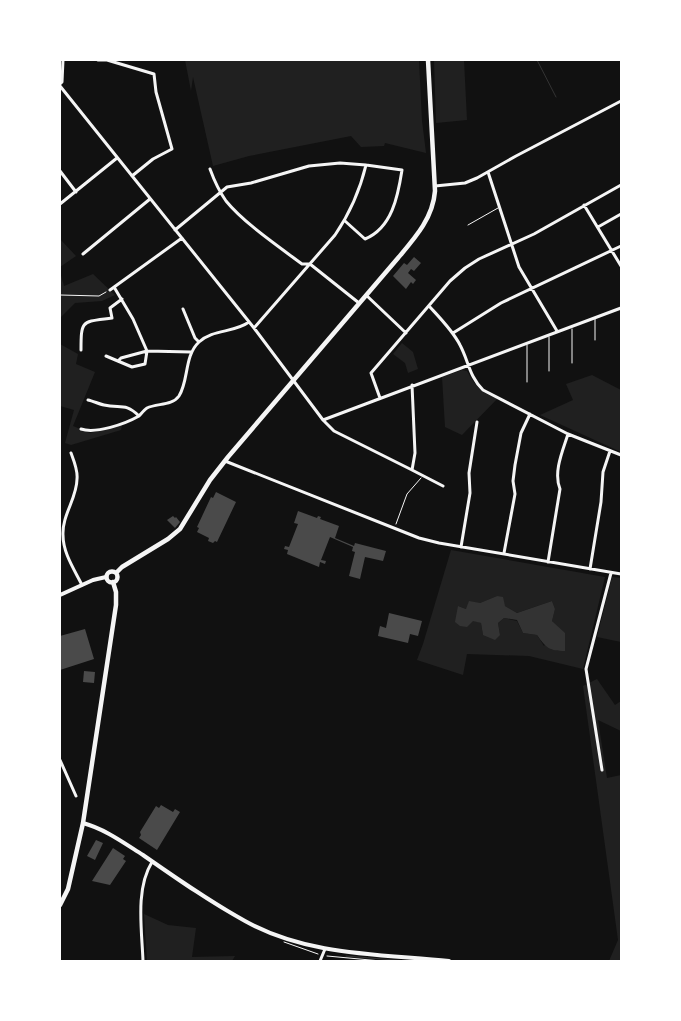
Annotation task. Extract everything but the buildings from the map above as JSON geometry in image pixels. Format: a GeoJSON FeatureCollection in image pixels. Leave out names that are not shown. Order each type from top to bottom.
{"type":"FeatureCollection","features":[{"type":"Feature","properties":{"kind":"main road"},"geometry":{"type":"LineString","coordinates":[[113,582],[117,578],[116,573],[122,567],[168,539],[180,529],[224,461],[422,228],[434,202],[435,186],[428,60]]}},
{"type":"Feature","properties":{"kind":"main road"},"geometry":{"type":"LineString","coordinates":[[113,582],[108,581],[106,577],[109,572],[116,573]]}},
{"type":"Feature","properties":{"kind":"main road"},"geometry":{"type":"LineString","coordinates":[[60,905],[68,889],[83,823],[116,605],[116,592],[113,582]]}},
{"type":"Feature","properties":{"kind":"street"},"geometry":{"type":"LineString","coordinates":[[63,60],[62,82],[60,85],[254,328],[322,420],[334,431],[443,486]]}},
{"type":"Feature","properties":{"kind":"street"},"geometry":{"type":"LineString","coordinates":[[98,60],[106,60],[154,74],[156,92],[172,150],[153,159],[132,176]]}},
{"type":"Feature","properties":{"kind":"street"},"geometry":{"type":"LineString","coordinates":[[435,186],[465,183],[621,101]]}},
{"type":"Feature","properties":{"kind":"street"},"geometry":{"type":"LineString","coordinates":[[60,204],[118,158]]}},
{"type":"Feature","properties":{"kind":"street"},"geometry":{"type":"LineString","coordinates":[[174,230],[226,187],[251,183],[309,166],[340,163],[402,170],[398,197],[387,221],[372,236],[365,239],[344,221]]}},
{"type":"Feature","properties":{"kind":"street"},"geometry":{"type":"LineString","coordinates":[[254,328],[335,235],[360,189],[366,165]]}},
{"type":"Feature","properties":{"kind":"street"},"geometry":{"type":"LineString","coordinates":[[210,169],[226,200],[249,222],[302,264],[310,264],[359,303]]}},
{"type":"Feature","properties":{"kind":"street"},"geometry":{"type":"LineString","coordinates":[[60,171],[76,192]]}},
{"type":"Feature","properties":{"kind":"street"},"geometry":{"type":"LineString","coordinates":[[488,172],[519,267],[557,331]]}},
{"type":"Feature","properties":{"kind":"street"},"geometry":{"type":"LineString","coordinates":[[380,398],[371,373],[450,281],[479,259],[534,234],[621,184]]}},
{"type":"Feature","properties":{"kind":"street"},"geometry":{"type":"LineString","coordinates":[[83,254],[150,199]]}},
{"type":"Feature","properties":{"kind":"street"},"geometry":{"type":"LineString","coordinates":[[584,205],[621,266]]}},
{"type":"Feature","properties":{"kind":"street"},"geometry":{"type":"LineString","coordinates":[[598,228],[621,214]]}},
{"type":"Feature","properties":{"kind":"street"},"geometry":{"type":"LineString","coordinates":[[106,356],[132,367],[145,364],[146,351],[133,319],[122,300],[112,288],[182,238]]}},
{"type":"Feature","properties":{"kind":"street"},"geometry":{"type":"LineString","coordinates":[[453,334],[502,303],[621,246]]}},
{"type":"Feature","properties":{"kind":"street"},"geometry":{"type":"LineString","coordinates":[[366,295],[406,332]]}},
{"type":"Feature","properties":{"kind":"street"},"geometry":{"type":"LineString","coordinates":[[81,350],[81,330],[83,326],[92,321],[112,318],[110,308],[122,300]]}},
{"type":"Feature","properties":{"kind":"street"},"geometry":{"type":"LineString","coordinates":[[429,306],[453,334],[460,345],[475,382],[483,390],[568,434],[621,455]]}},
{"type":"Feature","properties":{"kind":"street"},"geometry":{"type":"LineString","coordinates":[[183,308],[195,338],[199,342]]}},
{"type":"Feature","properties":{"kind":"street"},"geometry":{"type":"LineString","coordinates":[[322,420],[621,308]]}},
{"type":"Feature","properties":{"kind":"street"},"geometry":{"type":"LineString","coordinates":[[81,429],[91,432],[131,421],[147,408],[174,401],[180,395],[191,352],[199,342],[215,333],[243,326],[249,322]]}},
{"type":"Feature","properties":{"kind":"street"},"geometry":{"type":"LineString","coordinates":[[118,361],[121,358],[146,351],[191,352]]}},
{"type":"Feature","properties":{"kind":"street"},"geometry":{"type":"LineString","coordinates":[[412,386],[415,453],[412,470]]}},
{"type":"Feature","properties":{"kind":"street"},"geometry":{"type":"LineString","coordinates":[[88,400],[105,406],[120,405],[133,410],[139,416]]}},
{"type":"Feature","properties":{"kind":"street"},"geometry":{"type":"LineString","coordinates":[[504,553],[515,494],[513,480],[515,465],[521,433],[530,414]]}},
{"type":"Feature","properties":{"kind":"street"},"geometry":{"type":"LineString","coordinates":[[461,547],[470,493],[469,474],[478,422]]}},
{"type":"Feature","properties":{"kind":"street"},"geometry":{"type":"LineString","coordinates":[[548,562],[560,489],[557,483],[561,456],[568,434]]}},
{"type":"Feature","properties":{"kind":"street"},"geometry":{"type":"LineString","coordinates":[[590,569],[601,502],[603,472],[610,451]]}},
{"type":"Feature","properties":{"kind":"street"},"geometry":{"type":"LineString","coordinates":[[71,453],[78,478],[64,519],[62,534],[66,553],[82,585]]}},
{"type":"Feature","properties":{"kind":"street"},"geometry":{"type":"LineString","coordinates":[[224,461],[394,528],[439,543],[621,574]]}},
{"type":"Feature","properties":{"kind":"street"},"geometry":{"type":"LineString","coordinates":[[602,770],[586,670],[611,572]]}},
{"type":"Feature","properties":{"kind":"street"},"geometry":{"type":"LineString","coordinates":[[60,596],[82,585],[106,577]]}},
{"type":"Feature","properties":{"kind":"street"},"geometry":{"type":"LineString","coordinates":[[60,760],[76,796]]}},
{"type":"Feature","properties":{"kind":"street"},"geometry":{"type":"LineString","coordinates":[[83,823],[98,828],[261,930],[306,945],[325,949],[449,961]]}},
{"type":"Feature","properties":{"kind":"street"},"geometry":{"type":"LineString","coordinates":[[144,961],[140,906],[146,872],[152,862]]}},
{"type":"Feature","properties":{"kind":"street"},"geometry":{"type":"LineString","coordinates":[[320,961],[325,949]]}},
{"type":"Feature","properties":{"kind":"lane"},"geometry":{"type":"LineString","coordinates":[[468,225],[499,207]]}},
{"type":"Feature","properties":{"kind":"lane"},"geometry":{"type":"LineString","coordinates":[[595,317],[595,340]]}},
{"type":"Feature","properties":{"kind":"lane"},"geometry":{"type":"LineString","coordinates":[[572,326],[572,363]]}},
{"type":"Feature","properties":{"kind":"lane"},"geometry":{"type":"LineString","coordinates":[[549,334],[549,372]]}},
{"type":"Feature","properties":{"kind":"lane"},"geometry":{"type":"LineString","coordinates":[[527,343],[527,382]]}},
{"type":"Feature","properties":{"kind":"path"},"geometry":{"type":"LineString","coordinates":[[60,295],[99,296],[112,288]]}},
{"type":"Feature","properties":{"kind":"path"},"geometry":{"type":"LineString","coordinates":[[394,528],[407,494],[423,475]]}},
{"type":"Feature","properties":{"kind":"path"},"geometry":{"type":"LineString","coordinates":[[278,936],[286,944],[323,955],[381,961]]}},
{"type":"Feature","properties":{"kind":"shaded area"},"geometry":{"type":"Polygon","coordinates":[[[185,60],[419,60],[422,121],[426,153],[385,143],[384,146],[361,147],[351,136],[249,156],[213,166],[193,77],[191,91],[185,60]]]}},
{"type":"Feature","properties":{"kind":"shaded area"},"geometry":{"type":"Polygon","coordinates":[[[434,60],[464,60],[467,120],[436,123],[434,60]]]}},
{"type":"Feature","properties":{"kind":"shaded area"},"geometry":{"type":"Polygon","coordinates":[[[60,239],[76,256],[60,267],[60,239]]]}},
{"type":"Feature","properties":{"kind":"shaded area"},"geometry":{"type":"Polygon","coordinates":[[[60,272],[64,286],[93,274],[115,295],[102,301],[75,303],[60,318],[60,272]]]}},
{"type":"Feature","properties":{"kind":"shaded area"},"geometry":{"type":"Polygon","coordinates":[[[402,343],[413,352],[418,369],[408,373],[405,363],[393,354],[402,343]]]}},
{"type":"Feature","properties":{"kind":"shaded area"},"geometry":{"type":"Polygon","coordinates":[[[60,344],[78,354],[76,364],[95,372],[73,426],[90,433],[122,425],[121,430],[71,445],[65,443],[74,410],[60,406],[60,344]]]}},
{"type":"Feature","properties":{"kind":"shaded area"},"geometry":{"type":"Polygon","coordinates":[[[462,370],[467,371],[476,385],[483,391],[498,398],[462,435],[445,427],[442,377],[462,370]]]}},
{"type":"Feature","properties":{"kind":"shaded area"},"geometry":{"type":"Polygon","coordinates":[[[592,375],[621,390],[621,452],[540,415],[573,400],[566,384],[592,375]]]}},
{"type":"Feature","properties":{"kind":"shaded area"},"geometry":{"type":"Polygon","coordinates":[[[451,550],[605,577],[583,669],[529,656],[467,654],[463,675],[417,660],[451,550]],[[497,596],[466,609],[458,606],[473,620],[481,623],[483,635],[500,635],[498,623],[504,618],[517,621],[523,633],[537,635],[544,646],[558,627],[552,621],[555,609],[552,601],[517,613],[505,606],[497,596]]]}},
{"type":"Feature","properties":{"kind":"shaded area"},"geometry":{"type":"Polygon","coordinates":[[[612,577],[621,578],[621,642],[597,637],[612,577]]]}},
{"type":"Feature","properties":{"kind":"shaded area"},"geometry":{"type":"Polygon","coordinates":[[[497,596],[503,597],[505,606],[517,613],[552,601],[555,609],[552,621],[565,633],[565,651],[549,648],[537,635],[523,633],[517,620],[504,618],[498,623],[500,635],[495,640],[483,635],[481,623],[473,621],[467,627],[460,626],[455,622],[458,606],[466,609],[469,601],[480,603],[497,596]]]}},
{"type":"Feature","properties":{"kind":"shaded area"},"geometry":{"type":"Polygon","coordinates":[[[597,679],[615,705],[621,701],[621,731],[598,720],[607,778],[621,775],[621,961],[609,961],[618,940],[583,686],[597,679]]]}},
{"type":"Feature","properties":{"kind":"shaded area"},"geometry":{"type":"Polygon","coordinates":[[[144,914],[168,925],[196,928],[192,957],[235,956],[232,961],[147,961],[144,914]]]}},
{"type":"Feature","properties":{"kind":"waterway"},"geometry":{"type":"LineString","coordinates":[[537,60],[556,97]]}},
{"type":"Feature","properties":{"kind":"waterway"},"geometry":{"type":"LineString","coordinates":[[346,956],[406,961]]}}]}
